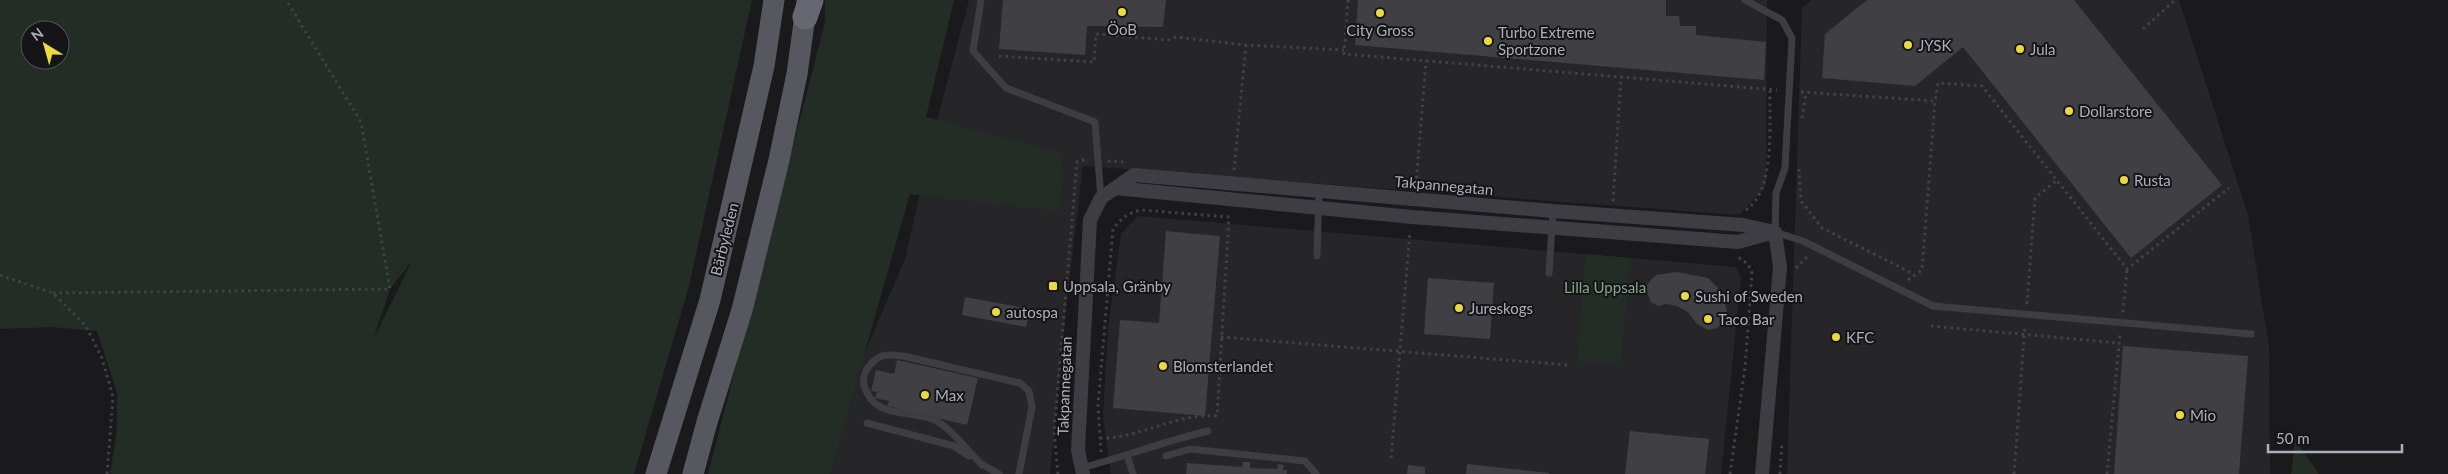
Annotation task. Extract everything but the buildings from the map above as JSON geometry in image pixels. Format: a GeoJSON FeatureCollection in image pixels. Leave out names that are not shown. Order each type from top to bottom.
{"type":"FeatureCollection","features":[{"type":"Feature","properties":{"kind":"main road","name":"Bärbyleden"},"geometry":{"type":"LineString","coordinates":[[656,474],[710,300],[762,76],[774,0]]}},
{"type":"Feature","properties":{"kind":"main road"},"geometry":{"type":"LineString","coordinates":[[693,474],[744,301],[785,131],[808,6]]}},
{"type":"Feature","properties":{"kind":"street","name":"Takpannegatan"},"geometry":{"type":"LineString","coordinates":[[1082,471],[1078,450],[1090,220],[1101,198],[1134,174],[1553,211],[1743,225],[1774,232]]}},
{"type":"Feature","properties":{"kind":"street"},"geometry":{"type":"LineString","coordinates":[[1115,188],[1317,208],[1738,242],[1774,232],[1780,267],[1762,474]]}},
{"type":"Feature","properties":{"kind":"lane"},"geometry":{"type":"LineString","coordinates":[[981,0],[973,52],[1006,88],[1096,122],[1101,198]]}},
{"type":"Feature","properties":{"kind":"lane"},"geometry":{"type":"LineString","coordinates":[[1744,0],[1782,20],[1792,38],[1785,168],[1776,193],[1774,232],[1803,241],[1933,306],[2251,334]]}},
{"type":"Feature","properties":{"kind":"lane"},"geometry":{"type":"LineString","coordinates":[[1317,256],[1318,189]]}},
{"type":"Feature","properties":{"kind":"lane"},"geometry":{"type":"LineString","coordinates":[[1549,274],[1553,211]]}},
{"type":"Feature","properties":{"kind":"lane"},"geometry":{"type":"LineString","coordinates":[[982,465],[944,426],[920,416],[883,410],[873,402],[866,392],[863,379],[868,368],[875,360],[886,354],[903,356],[1020,383],[1029,392],[1032,407],[1019,474]]}},
{"type":"Feature","properties":{"kind":"lane"},"geometry":{"type":"LineString","coordinates":[[867,423],[954,446],[999,474]]}},
{"type":"Feature","properties":{"kind":"lane"},"geometry":{"type":"LineString","coordinates":[[1082,471],[1161,442],[1208,430]]}},
{"type":"Feature","properties":{"kind":"lane"},"geometry":{"type":"LineString","coordinates":[[1166,456],[1190,448],[1305,461],[1316,474]]}},
{"type":"Feature","properties":{"kind":"lane"},"geometry":{"type":"LineString","coordinates":[[1127,455],[1133,474]]}},
{"type":"Feature","properties":{"kind":"path"},"geometry":{"type":"LineString","coordinates":[[0,275],[53,293],[390,289],[361,122],[286,0]]}},
{"type":"Feature","properties":{"kind":"path"},"geometry":{"type":"LineString","coordinates":[[2143,29],[2175,0]]}},
{"type":"Feature","properties":{"kind":"path"},"geometry":{"type":"LineString","coordinates":[[999,56],[1094,62],[1096,34],[1168,40],[1176,37],[1246,45],[1344,50]]}},
{"type":"Feature","properties":{"kind":"path"},"geometry":{"type":"LineString","coordinates":[[1234,171],[1246,45]]}},
{"type":"Feature","properties":{"kind":"path"},"geometry":{"type":"LineString","coordinates":[[1416,185],[1426,61]]}},
{"type":"Feature","properties":{"kind":"path"},"geometry":{"type":"LineString","coordinates":[[1613,201],[1621,77]]}},
{"type":"Feature","properties":{"kind":"path"},"geometry":{"type":"LineString","coordinates":[[1769,138],[1770,90]]}},
{"type":"Feature","properties":{"kind":"path"},"geometry":{"type":"LineString","coordinates":[[1800,193],[1801,202],[1822,228],[1914,274],[1922,270],[1935,101]]}},
{"type":"Feature","properties":{"kind":"path"},"geometry":{"type":"LineString","coordinates":[[1102,463],[1098,405],[1113,229],[1129,213],[1141,210],[1239,217]]}},
{"type":"Feature","properties":{"kind":"path"},"geometry":{"type":"LineString","coordinates":[[1100,438],[1118,438],[1160,424],[1190,417],[1216,416],[1229,217]]}},
{"type":"Feature","properties":{"kind":"path"},"geometry":{"type":"LineString","coordinates":[[1401,230],[1420,232]]}},
{"type":"Feature","properties":{"kind":"path"},"geometry":{"type":"LineString","coordinates":[[1391,458],[1410,231]]}},
{"type":"Feature","properties":{"kind":"path"},"geometry":{"type":"LineString","coordinates":[[1728,256],[1738,257],[1748,264],[1752,273],[1745,367],[1730,474]]}},
{"type":"Feature","properties":{"kind":"path"},"geometry":{"type":"LineString","coordinates":[[2107,474],[2127,269]]}},
{"type":"Feature","properties":{"kind":"path"},"geometry":{"type":"LineString","coordinates":[[53,293],[86,326],[102,358],[113,396],[108,474]]}},
{"type":"Feature","properties":{"kind":"path"},"geometry":{"type":"LineString","coordinates":[[1931,326],[2120,343]]}},
{"type":"Feature","properties":{"kind":"path"},"geometry":{"type":"LineString","coordinates":[[1221,337],[1568,365]]}},
{"type":"Feature","properties":{"kind":"shaded area"},"geometry":{"type":"Polygon","coordinates":[[[969,0],[1767,0],[1766,186],[1739,215],[1083,166],[1067,298],[1050,474],[829,474],[857,371],[905,259],[935,128],[969,0]]]}},
{"type":"Feature","properties":{"kind":"shaded area"},"geometry":{"type":"Polygon","coordinates":[[[1812,0],[2179,0],[2248,215],[2269,347],[2270,474],[1787,474],[1802,8],[1812,0]]]}},
{"type":"Feature","properties":{"kind":"shaded area"},"geometry":{"type":"Polygon","coordinates":[[[1138,216],[1736,267],[1741,278],[1721,474],[1111,474],[1103,417],[1108,328],[1121,234],[1138,216]]]}},
{"type":"Feature","properties":{"kind":"green space"},"geometry":{"type":"Polygon","coordinates":[[[0,0],[752,0],[689,286],[634,474],[110,474],[117,430],[117,393],[97,331],[50,327],[0,329],[0,0]],[[411,263],[390,289],[373,340],[411,263]]]}},
{"type":"Feature","properties":{"kind":"green space"},"geometry":{"type":"Polygon","coordinates":[[[825,0],[954,0],[926,117],[1062,153],[1060,211],[910,194],[830,474],[708,474],[825,22],[825,0]]]}},
{"type":"Feature","properties":{"kind":"green space","name":"Lilla Uppsala"},"geometry":{"type":"Polygon","coordinates":[[[1586,254],[1630,258],[1621,364],[1577,361],[1586,254]]]}},
{"type":"Feature","properties":{"kind":"green space"},"geometry":{"type":"Polygon","coordinates":[[[2295,441],[2319,474],[2291,474],[2295,441]]]}},
{"type":"Feature","properties":{"kind":"place","name":"ÖoB"},"geometry":{"type":"Point","coordinates":[1122,12]}},
{"type":"Feature","properties":{"kind":"place","name":"City Gross"},"geometry":{"type":"Point","coordinates":[1380,13]}},
{"type":"Feature","properties":{"kind":"place","name":"Turbo Extreme Sportzone"},"geometry":{"type":"Point","coordinates":[1488,41]}},
{"type":"Feature","properties":{"kind":"place","name":"JYSK"},"geometry":{"type":"Point","coordinates":[1908,45]}},
{"type":"Feature","properties":{"kind":"place","name":"Jula"},"geometry":{"type":"Point","coordinates":[2020,49]}},
{"type":"Feature","properties":{"kind":"place","name":"Dollarstore"},"geometry":{"type":"Point","coordinates":[2069,111]}},
{"type":"Feature","properties":{"kind":"place","name":"Rusta"},"geometry":{"type":"Point","coordinates":[2124,180]}},
{"type":"Feature","properties":{"kind":"place","name":"Uppsala, Gränby"},"geometry":{"type":"Point","coordinates":[1053,286]}},
{"type":"Feature","properties":{"kind":"place","name":"Sushi of Sweden"},"geometry":{"type":"Point","coordinates":[1685,296]}},
{"type":"Feature","properties":{"kind":"place","name":"Jureskogs"},"geometry":{"type":"Point","coordinates":[1459,308]}},
{"type":"Feature","properties":{"kind":"place","name":"autospa"},"geometry":{"type":"Point","coordinates":[996,312]}},
{"type":"Feature","properties":{"kind":"place","name":"Taco Bar"},"geometry":{"type":"Point","coordinates":[1708,319]}},
{"type":"Feature","properties":{"kind":"place","name":"KFC"},"geometry":{"type":"Point","coordinates":[1836,337]}},
{"type":"Feature","properties":{"kind":"place","name":"Blomsterlandet"},"geometry":{"type":"Point","coordinates":[1163,366]}},
{"type":"Feature","properties":{"kind":"place","name":"Max"},"geometry":{"type":"Point","coordinates":[925,395]}},
{"type":"Feature","properties":{"kind":"place","name":"Mio"},"geometry":{"type":"Point","coordinates":[2180,415]}}]}
